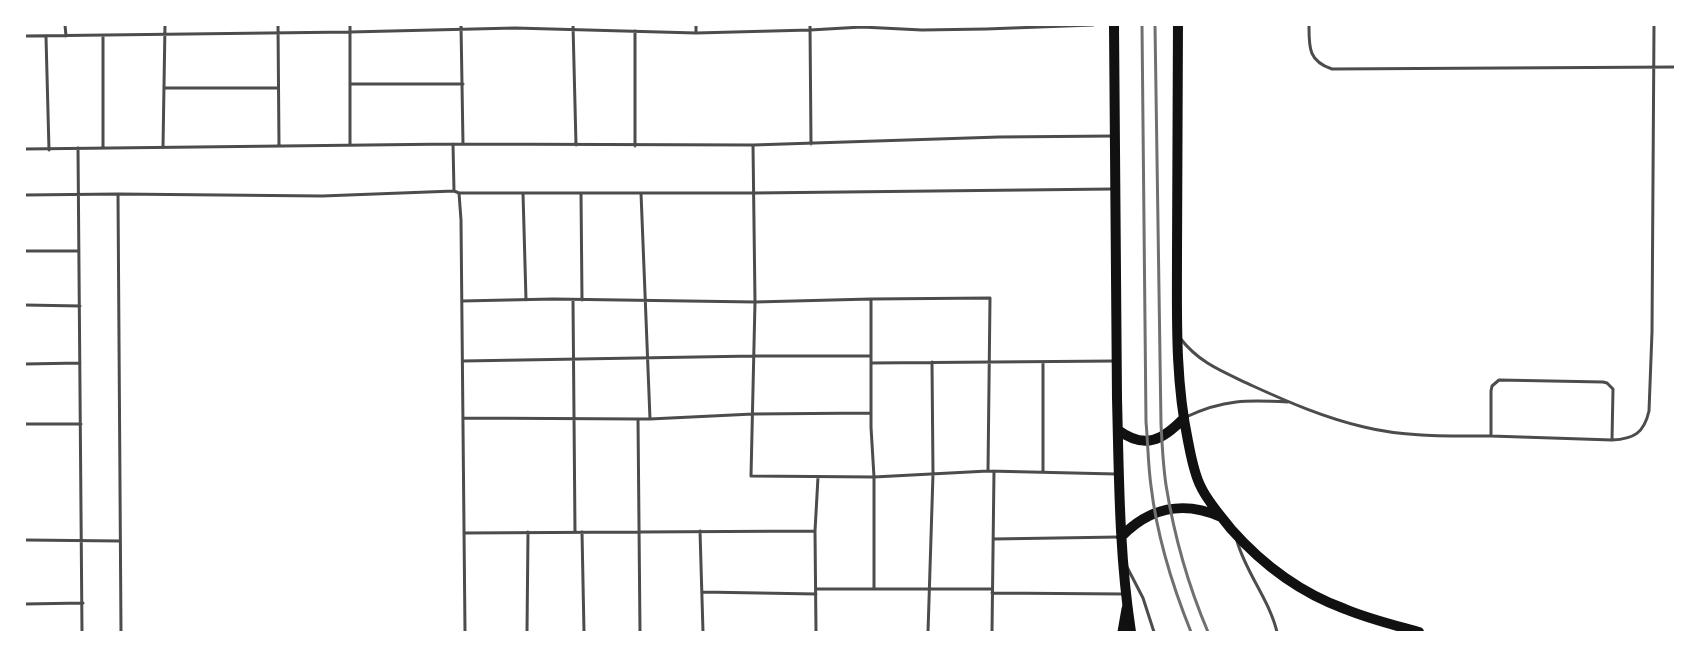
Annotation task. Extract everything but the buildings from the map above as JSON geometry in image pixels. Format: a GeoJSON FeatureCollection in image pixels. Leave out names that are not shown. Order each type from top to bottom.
{"type":"FeatureCollection","features":[{"type":"Feature","properties":{"kind":"highway"},"geometry":{"type":"LineString","coordinates":[[1123,632],[1127,609]]}},
{"type":"Feature","properties":{"kind":"main road"},"geometry":{"type":"LineString","coordinates":[[1114,25],[1120,537],[1127,609],[1131,632]]}},
{"type":"Feature","properties":{"kind":"main road"},"geometry":{"type":"LineString","coordinates":[[1178,25],[1176,332],[1179,388],[1191,454],[1200,486],[1221,516],[1250,549],[1272,567],[1303,588],[1322,599],[1363,616],[1419,632]]}},
{"type":"Feature","properties":{"kind":"main road"},"geometry":{"type":"LineString","coordinates":[[1118,430],[1124,435],[1139,440],[1154,440],[1169,434],[1184,418]]}},
{"type":"Feature","properties":{"kind":"main road"},"geometry":{"type":"LineString","coordinates":[[1120,537],[1137,522],[1167,509],[1189,508],[1206,511],[1221,516]]}},
{"type":"Feature","properties":{"kind":"lane"},"geometry":{"type":"LineString","coordinates":[[65,25],[66,36]]}},
{"type":"Feature","properties":{"kind":"lane"},"geometry":{"type":"LineString","coordinates":[[163,147],[164,25]]}},
{"type":"Feature","properties":{"kind":"lane"},"geometry":{"type":"LineString","coordinates":[[278,25],[279,146]]}},
{"type":"Feature","properties":{"kind":"lane"},"geometry":{"type":"LineString","coordinates":[[350,25],[350,146]]}},
{"type":"Feature","properties":{"kind":"lane"},"geometry":{"type":"LineString","coordinates":[[461,25],[463,144]]}},
{"type":"Feature","properties":{"kind":"lane"},"geometry":{"type":"LineString","coordinates":[[696,25],[696,33]]}},
{"type":"Feature","properties":{"kind":"lane"},"geometry":{"type":"LineString","coordinates":[[810,25],[812,144]]}},
{"type":"Feature","properties":{"kind":"lane"},"geometry":{"type":"LineString","coordinates":[[922,25],[922,30]]}},
{"type":"Feature","properties":{"kind":"lane"},"geometry":{"type":"LineString","coordinates":[[25,36],[46,37],[573,27],[696,33],[862,27],[922,30],[1093,25]]}},
{"type":"Feature","properties":{"kind":"lane"},"geometry":{"type":"LineString","coordinates":[[1309,25],[1309,46],[1311,53],[1320,64],[1332,69],[1675,67]]}},
{"type":"Feature","properties":{"kind":"lane"},"geometry":{"type":"LineString","coordinates":[[1176,332],[1187,347],[1204,362],[1290,403],[1346,423],[1365,428],[1428,435],[1612,440],[1622,440],[1633,437],[1641,430],[1647,421],[1649,411],[1652,332],[1655,67],[1654,25]]}},
{"type":"Feature","properties":{"kind":"lane"},"geometry":{"type":"LineString","coordinates":[[573,27],[576,146]]}},
{"type":"Feature","properties":{"kind":"lane"},"geometry":{"type":"LineString","coordinates":[[634,31],[635,146]]}},
{"type":"Feature","properties":{"kind":"lane"},"geometry":{"type":"LineString","coordinates":[[103,36],[103,148]]}},
{"type":"Feature","properties":{"kind":"lane"},"geometry":{"type":"LineString","coordinates":[[46,37],[49,150]]}},
{"type":"Feature","properties":{"kind":"lane"},"geometry":{"type":"LineString","coordinates":[[350,84],[462,84]]}},
{"type":"Feature","properties":{"kind":"lane"},"geometry":{"type":"LineString","coordinates":[[164,88],[278,88]]}},
{"type":"Feature","properties":{"kind":"lane"},"geometry":{"type":"LineString","coordinates":[[25,149],[49,150],[78,148],[453,144],[576,146],[753,145],[999,137],[1115,136]]}},
{"type":"Feature","properties":{"kind":"lane"},"geometry":{"type":"LineString","coordinates":[[453,144],[454,191]]}},
{"type":"Feature","properties":{"kind":"lane"},"geometry":{"type":"LineString","coordinates":[[753,145],[755,302],[751,476],[874,477],[988,471],[1119,474]]}},
{"type":"Feature","properties":{"kind":"lane"},"geometry":{"type":"LineString","coordinates":[[78,148],[81,424],[80,540],[83,603],[82,632]]}},
{"type":"Feature","properties":{"kind":"lane"},"geometry":{"type":"LineString","coordinates":[[25,195],[79,193],[322,196],[454,191],[459,193],[754,193],[1115,189]]}},
{"type":"Feature","properties":{"kind":"lane"},"geometry":{"type":"LineString","coordinates":[[642,192],[650,419]]}},
{"type":"Feature","properties":{"kind":"lane"},"geometry":{"type":"LineString","coordinates":[[459,193],[461,220],[463,361],[465,632]]}},
{"type":"Feature","properties":{"kind":"lane"},"geometry":{"type":"LineString","coordinates":[[523,193],[526,300]]}},
{"type":"Feature","properties":{"kind":"lane"},"geometry":{"type":"LineString","coordinates":[[581,193],[582,300]]}},
{"type":"Feature","properties":{"kind":"lane"},"geometry":{"type":"LineString","coordinates":[[118,194],[119,541],[121,632]]}},
{"type":"Feature","properties":{"kind":"lane"},"geometry":{"type":"LineString","coordinates":[[25,251],[79,251]]}},
{"type":"Feature","properties":{"kind":"lane"},"geometry":{"type":"LineString","coordinates":[[462,301],[582,300],[755,302],[990,298],[988,471]]}},
{"type":"Feature","properties":{"kind":"lane"},"geometry":{"type":"LineString","coordinates":[[871,299],[874,589]]}},
{"type":"Feature","properties":{"kind":"lane"},"geometry":{"type":"LineString","coordinates":[[573,300],[575,532]]}},
{"type":"Feature","properties":{"kind":"lane"},"geometry":{"type":"LineString","coordinates":[[25,305],[80,306]]}},
{"type":"Feature","properties":{"kind":"lane"},"geometry":{"type":"LineString","coordinates":[[463,361],[754,356],[871,356]]}},
{"type":"Feature","properties":{"kind":"lane"},"geometry":{"type":"LineString","coordinates":[[871,363],[1117,361]]}},
{"type":"Feature","properties":{"kind":"lane"},"geometry":{"type":"LineString","coordinates":[[928,632],[932,474],[932,362]]}},
{"type":"Feature","properties":{"kind":"lane"},"geometry":{"type":"LineString","coordinates":[[1043,362],[1043,472]]}},
{"type":"Feature","properties":{"kind":"lane"},"geometry":{"type":"LineString","coordinates":[[25,364],[80,363]]}},
{"type":"Feature","properties":{"kind":"lane"},"geometry":{"type":"LineString","coordinates":[[1491,436],[1492,386],[1499,380],[1603,382],[1607,383],[1613,389],[1612,440]]}},
{"type":"Feature","properties":{"kind":"lane"},"geometry":{"type":"LineString","coordinates":[[1184,418],[1213,406],[1228,402],[1260,400],[1290,403]]}},
{"type":"Feature","properties":{"kind":"lane"},"geometry":{"type":"LineString","coordinates":[[463,418],[650,419],[753,414],[871,413]]}},
{"type":"Feature","properties":{"kind":"lane"},"geometry":{"type":"LineString","coordinates":[[638,419],[640,632]]}},
{"type":"Feature","properties":{"kind":"lane"},"geometry":{"type":"LineString","coordinates":[[25,424],[81,424]]}},
{"type":"Feature","properties":{"kind":"lane"},"geometry":{"type":"LineString","coordinates":[[992,632],[994,471]]}},
{"type":"Feature","properties":{"kind":"lane"},"geometry":{"type":"LineString","coordinates":[[816,632],[815,531],[818,477]]}},
{"type":"Feature","properties":{"kind":"lane"},"geometry":{"type":"LineString","coordinates":[[700,531],[703,632]]}},
{"type":"Feature","properties":{"kind":"lane"},"geometry":{"type":"LineString","coordinates":[[464,533],[815,531]]}},
{"type":"Feature","properties":{"kind":"lane"},"geometry":{"type":"LineString","coordinates":[[527,632],[528,532]]}},
{"type":"Feature","properties":{"kind":"lane"},"geometry":{"type":"LineString","coordinates":[[582,532],[584,632]]}},
{"type":"Feature","properties":{"kind":"lane"},"geometry":{"type":"LineString","coordinates":[[1235,533],[1246,565],[1270,610],[1277,632]]}},
{"type":"Feature","properties":{"kind":"lane"},"geometry":{"type":"LineString","coordinates":[[992,539],[1120,537]]}},
{"type":"Feature","properties":{"kind":"lane"},"geometry":{"type":"LineString","coordinates":[[25,540],[119,541]]}},
{"type":"Feature","properties":{"kind":"lane"},"geometry":{"type":"LineString","coordinates":[[1122,561],[1130,572],[1143,598],[1154,632]]}},
{"type":"Feature","properties":{"kind":"lane"},"geometry":{"type":"LineString","coordinates":[[816,589],[992,589]]}},
{"type":"Feature","properties":{"kind":"lane"},"geometry":{"type":"LineString","coordinates":[[702,592],[816,594]]}},
{"type":"Feature","properties":{"kind":"lane"},"geometry":{"type":"LineString","coordinates":[[992,593],[1126,594]]}},
{"type":"Feature","properties":{"kind":"lane"},"geometry":{"type":"LineString","coordinates":[[25,604],[83,603]]}},
{"type":"Feature","properties":{"kind":"railway"},"geometry":{"type":"LineString","coordinates":[[1142,25],[1146,422],[1149,470],[1161,542],[1191,632]]}},
{"type":"Feature","properties":{"kind":"railway"},"geometry":{"type":"LineString","coordinates":[[1155,25],[1161,424],[1163,462],[1169,504],[1178,541],[1188,578],[1208,632]]}}]}
